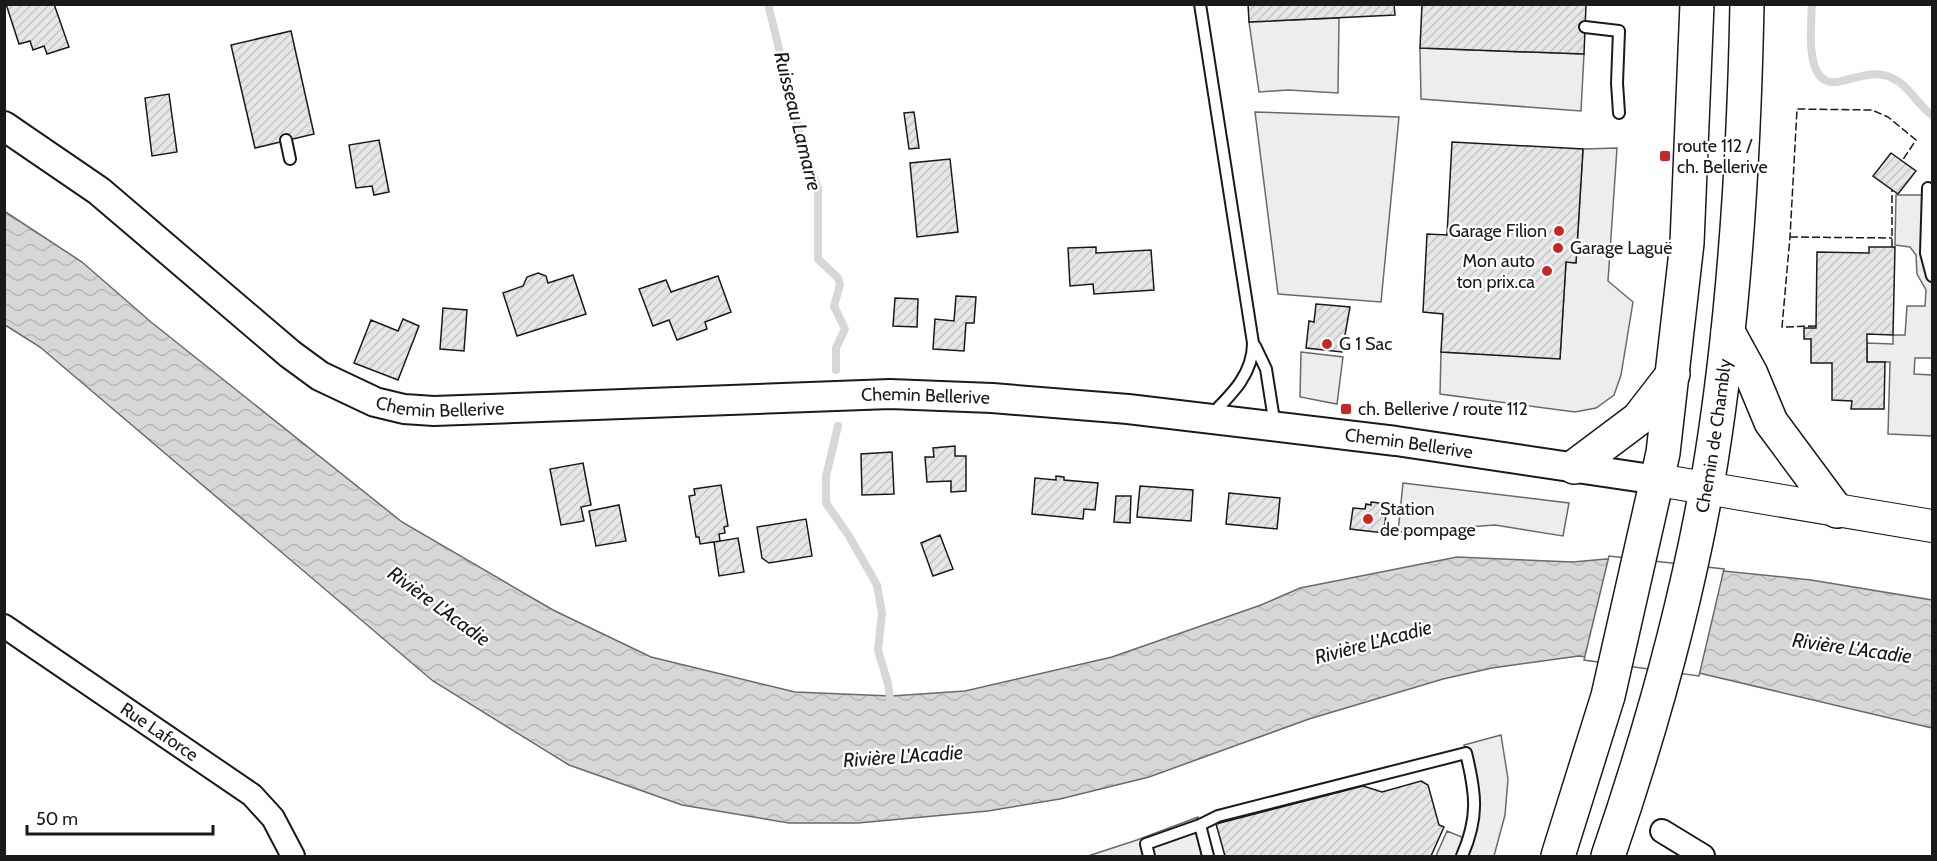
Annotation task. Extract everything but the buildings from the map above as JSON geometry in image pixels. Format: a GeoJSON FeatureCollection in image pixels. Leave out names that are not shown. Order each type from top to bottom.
{"type":"FeatureCollection","features":[{"type":"Feature","properties":{"kind":"main road"},"geometry":{"type":"LineString","coordinates":[[1558,856],[1593,748],[1614,671],[1658,480],[1674,373],[1690,195],[1697,4]]}},
{"type":"Feature","properties":{"kind":"main road","name":"Chemin de Chambly"},"geometry":{"type":"LineString","coordinates":[[1608,856],[1649,733],[1691,561],[1706,488],[1728,332],[1743,132],[1747,4]]}},
{"type":"Feature","properties":{"kind":"main road"},"geometry":{"type":"LineString","coordinates":[[1728,332],[1751,374],[1771,422],[1837,511]]}},
{"type":"Feature","properties":{"kind":"main road"},"geometry":{"type":"LineString","coordinates":[[1574,467],[1638,419],[1674,373]]}},
{"type":"Feature","properties":{"kind":"main road","name":"Chemin Bellerive"},"geometry":{"type":"LineString","coordinates":[[1658,480],[1932,526]]}},
{"type":"Feature","properties":{"kind":"street","name":"Chemin Bellerive"},"geometry":{"type":"LineString","coordinates":[[4,126],[99,191],[303,364],[349,392],[389,406],[434,411],[487,410],[734,399],[933,395],[1089,405],[1396,441],[1658,480]]}},
{"type":"Feature","properties":{"kind":"street","name":"Rue Laforce"},"geometry":{"type":"LineString","coordinates":[[4,626],[252,795],[273,818],[292,856]]}},
{"type":"Feature","properties":{"kind":"street"},"geometry":{"type":"LineString","coordinates":[[1662,831],[1703,856]]}},
{"type":"Feature","properties":{"kind":"lane"},"geometry":{"type":"LineString","coordinates":[[1200,4],[1253,343],[1266,369],[1275,428]]}},
{"type":"Feature","properties":{"kind":"lane"},"geometry":{"type":"LineString","coordinates":[[1585,27],[1619,31],[1617,83],[1620,113]]}},
{"type":"Feature","properties":{"kind":"lane"},"geometry":{"type":"LineString","coordinates":[[286,140],[290,159]]}},
{"type":"Feature","properties":{"kind":"lane"},"geometry":{"type":"LineString","coordinates":[[1928,188],[1926,253],[1932,276]]}},
{"type":"Feature","properties":{"kind":"lane"},"geometry":{"type":"LineString","coordinates":[[1207,419],[1225,402],[1248,372],[1253,343]]}},
{"type":"Feature","properties":{"kind":"lane"},"geometry":{"type":"LineString","coordinates":[[1149,856],[1146,844],[1200,825],[1218,816],[1466,753],[1474,786],[1476,812],[1462,856]]}},
{"type":"Feature","properties":{"kind":"lane"},"geometry":{"type":"LineString","coordinates":[[1200,825],[1208,856]]}},
{"type":"Feature","properties":{"kind":"shaded area"},"geometry":{"type":"Polygon","coordinates":[[[1339,18],[1338,93],[1288,90],[1259,92],[1249,22],[1339,18]]]}},
{"type":"Feature","properties":{"kind":"shaded area"},"geometry":{"type":"Polygon","coordinates":[[[1420,48],[1584,54],[1581,111],[1421,99],[1420,48]]]}},
{"type":"Feature","properties":{"kind":"shaded area"},"geometry":{"type":"Polygon","coordinates":[[[1255,112],[1399,117],[1381,302],[1278,294],[1255,112]]]}},
{"type":"Feature","properties":{"kind":"shaded area"},"geometry":{"type":"Polygon","coordinates":[[[1617,148],[1608,281],[1633,302],[1621,375],[1614,395],[1596,408],[1575,412],[1440,394],[1441,352],[1560,358],[1566,262],[1576,263],[1583,149],[1617,148]]]}},
{"type":"Feature","properties":{"kind":"shaded area"},"geometry":{"type":"Polygon","coordinates":[[[1896,195],[1928,195],[1927,238],[1932,238],[1932,358],[1915,358],[1914,374],[1932,375],[1932,436],[1888,434],[1890,362],[1867,362],[1867,343],[1893,344],[1893,335],[1905,335],[1907,306],[1925,306],[1926,290],[1917,274],[1916,255],[1910,247],[1895,245],[1896,195]]]}},
{"type":"Feature","properties":{"kind":"shaded area"},"geometry":{"type":"Polygon","coordinates":[[[1301,352],[1343,357],[1337,404],[1300,397],[1301,352]]]}},
{"type":"Feature","properties":{"kind":"shaded area"},"geometry":{"type":"Polygon","coordinates":[[[1403,483],[1569,503],[1563,536],[1495,525],[1398,532],[1403,483]]]}},
{"type":"Feature","properties":{"kind":"shaded area"},"geometry":{"type":"Polygon","coordinates":[[[1501,735],[1508,779],[1505,815],[1494,856],[1436,856],[1447,831],[1469,840],[1474,787],[1464,745],[1501,735]]]}},
{"type":"Feature","properties":{"kind":"shaded area"},"geometry":{"type":"Polygon","coordinates":[[[1198,817],[1208,856],[1088,856],[1137,840],[1198,817]]]}},
{"type":"Feature","properties":{"kind":"water","name":"Rivière L'Acadie"},"geometry":{"type":"Polygon","coordinates":[[[4,211],[82,262],[151,322],[402,522],[553,610],[651,657],[795,692],[891,696],[965,691],[1112,657],[1261,605],[1300,588],[1457,557],[1573,562],[1606,559],[1811,580],[1932,600],[1932,728],[1699,673],[1579,656],[1492,668],[1443,679],[1309,719],[1149,777],[1060,799],[988,811],[858,823],[789,823],[682,805],[569,765],[433,681],[40,347],[5,325],[4,211]]]}},
{"type":"Feature","properties":{"kind":"pier"},"geometry":{"type":"Polygon","coordinates":[[[1609,556],[1724,569],[1699,676],[1584,660],[1609,556]]]}},
{"type":"Feature","properties":{"kind":"waterway","name":"Ruisseau Lamarre"},"geometry":{"type":"LineString","coordinates":[[768,4],[804,152],[818,188],[818,259],[838,278],[840,285],[834,306],[845,329],[836,348],[836,370]]}},
{"type":"Feature","properties":{"kind":"waterway"},"geometry":{"type":"LineString","coordinates":[[1812,4],[1812,55],[1815,68],[1821,77],[1829,82],[1867,75],[1892,78],[1903,85],[1932,115]]}},
{"type":"Feature","properties":{"kind":"waterway","name":"Ruisseau Lamarre"},"geometry":{"type":"LineString","coordinates":[[838,426],[826,476],[826,503],[849,536],[877,585],[882,613],[878,650],[888,684],[891,705]]}},
{"type":"Feature","properties":{"kind":"fence"},"geometry":{"type":"LineString","coordinates":[[1816,326],[1782,327],[1790,237],[1797,109],[1872,110],[1888,117],[1916,140],[1902,161]]}},
{"type":"Feature","properties":{"kind":"fence"},"geometry":{"type":"LineString","coordinates":[[1892,190],[1892,247]]}},
{"type":"Feature","properties":{"kind":"fence"},"geometry":{"type":"LineString","coordinates":[[1790,237],[1892,238]]}},
{"type":"Feature","properties":{"kind":"place","name":"route 112 / ch. Bellerive"},"geometry":{"type":"Point","coordinates":[1665,156]}},
{"type":"Feature","properties":{"kind":"place","name":"Garage Filion"},"geometry":{"type":"Point","coordinates":[1559,231]}},
{"type":"Feature","properties":{"kind":"place","name":"Garage Laguë"},"geometry":{"type":"Point","coordinates":[1558,248]}},
{"type":"Feature","properties":{"kind":"place","name":"Mon auto ton prix.ca"},"geometry":{"type":"Point","coordinates":[1547,271]}},
{"type":"Feature","properties":{"kind":"place","name":"G 1 Sac"},"geometry":{"type":"Point","coordinates":[1327,344]}},
{"type":"Feature","properties":{"kind":"place","name":"ch. Bellerive / route 112"},"geometry":{"type":"Point","coordinates":[1346,409]}},
{"type":"Feature","properties":{"kind":"place","name":"Station de pompage"},"geometry":{"type":"Point","coordinates":[1368,519]}}]}
